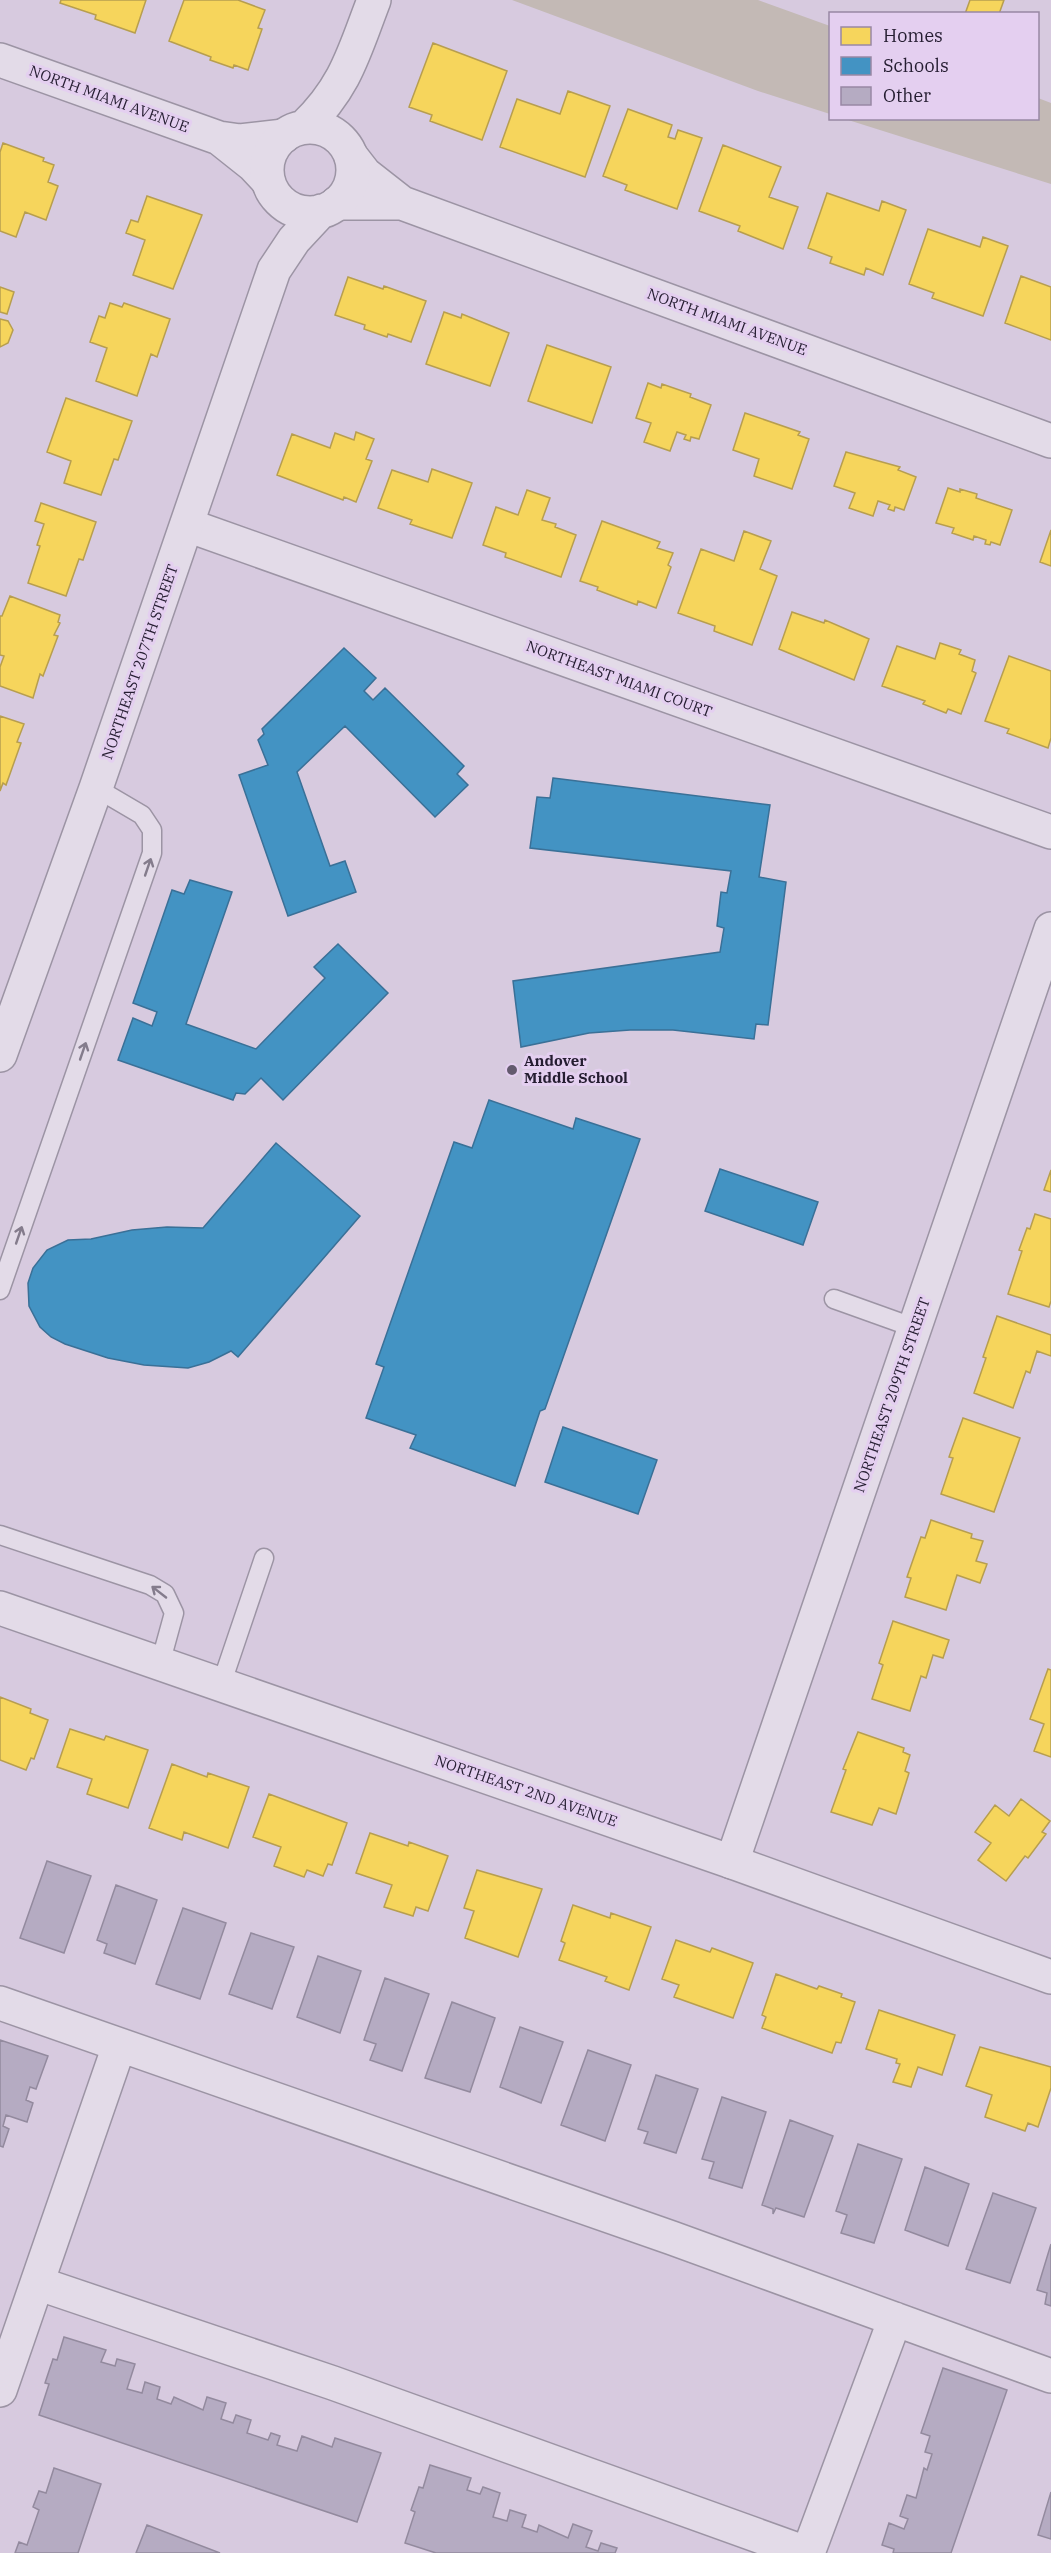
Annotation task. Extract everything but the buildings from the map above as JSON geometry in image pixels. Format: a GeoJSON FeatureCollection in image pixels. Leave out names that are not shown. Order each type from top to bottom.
{"type":"FeatureCollection","features":[{"type":"Feature","properties":{"kind":"street"},"geometry":{"type":"LineString","coordinates":[[344,78],[341,102],[347,149],[353,171],[350,186],[329,207],[307,213],[295,210],[283,203],[271,187],[267,168],[270,153],[278,141],[294,131],[330,100],[344,78],[374,0]]}},
{"type":"Feature","properties":{"kind":"street","name":"NORTH MIAMI AVENUE"},"geometry":{"type":"LineString","coordinates":[[0,60],[219,138],[240,141],[294,131]]}},
{"type":"Feature","properties":{"kind":"street"},"geometry":{"type":"LineString","coordinates":[[294,131],[326,130],[347,149]]}},
{"type":"Feature","properties":{"kind":"street","name":"NORTH MIAMI AVENUE"},"geometry":{"type":"LineString","coordinates":[[219,138],[253,165],[271,187]]}},
{"type":"Feature","properties":{"kind":"street","name":"NORTH MIAMI AVENUE"},"geometry":{"type":"LineString","coordinates":[[347,149],[365,174],[402,203],[1051,441]]}},
{"type":"Feature","properties":{"kind":"street","name":"NORTHEAST 207TH STREET"},"geometry":{"type":"LineString","coordinates":[[271,187],[277,234],[275,268]]}},
{"type":"Feature","properties":{"kind":"street","name":"NORTH MIAMI AVENUE"},"geometry":{"type":"LineString","coordinates":[[329,207],[402,203]]}},
{"type":"Feature","properties":{"kind":"street","name":"NORTHEAST 207TH STREET"},"geometry":{"type":"LineString","coordinates":[[0,1055],[96,788],[275,268],[294,240],[329,207]]}},
{"type":"Feature","properties":{"kind":"street","name":"NORTHEAST MIAMI COURT"},"geometry":{"type":"LineString","coordinates":[[187,525],[1051,832]]}},
{"type":"Feature","properties":{"kind":"street","name":"NORTHEAST 209TH STREET"},"geometry":{"type":"LineString","coordinates":[[732,1862],[1051,928]]}},
{"type":"Feature","properties":{"kind":"street","name":"NORTHEAST 2ND AVENUE"},"geometry":{"type":"LineString","coordinates":[[0,1608],[732,1862],[1051,1977]]}},
{"type":"Feature","properties":{"kind":"street"},"geometry":{"type":"LineString","coordinates":[[0,2003],[672,2238],[1051,2376]]}},
{"type":"Feature","properties":{"kind":"street"},"geometry":{"type":"LineString","coordinates":[[0,2390],[119,2046]]}},
{"type":"Feature","properties":{"kind":"street"},"geometry":{"type":"LineString","coordinates":[[37,2283],[333,2383],[807,2553],[895,2319]]}},
{"type":"Feature","properties":{"kind":"lane"},"geometry":{"type":"LineString","coordinates":[[0,1290],[152,854],[152,830],[142,815],[96,788]]}},
{"type":"Feature","properties":{"kind":"lane"},"geometry":{"type":"LineString","coordinates":[[834,1299],[915,1328]]}},
{"type":"Feature","properties":{"kind":"lane"},"geometry":{"type":"LineString","coordinates":[[0,1535],[150,1585],[165,1594],[174,1613],[160,1664]]}},
{"type":"Feature","properties":{"kind":"lane"},"geometry":{"type":"LineString","coordinates":[[221,1685],[264,1558]]}},
{"type":"Feature","properties":{"kind":"shaded area"},"geometry":{"type":"Polygon","coordinates":[[[512,0],[758,0],[829,26],[829,114],[758,91],[512,0]]]}},
{"type":"Feature","properties":{"kind":"shaded area"},"geometry":{"type":"Polygon","coordinates":[[[1039,98],[1051,103],[1051,184],[848,120],[1039,120],[1039,98]]]}},
{"type":"Feature","properties":{"kind":"place","name":"Andover Middle School"},"geometry":{"type":"Point","coordinates":[512,1070]}}]}
